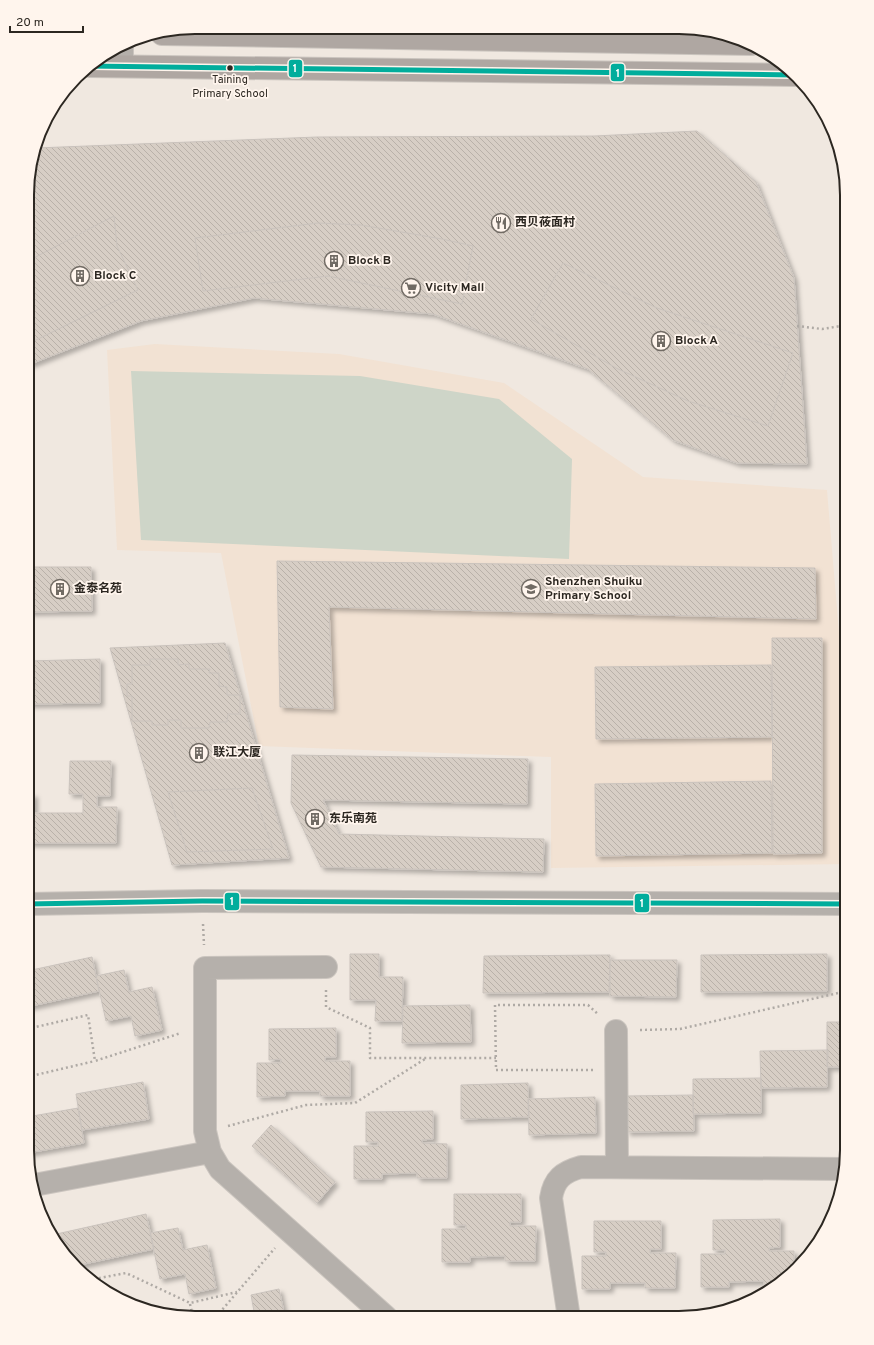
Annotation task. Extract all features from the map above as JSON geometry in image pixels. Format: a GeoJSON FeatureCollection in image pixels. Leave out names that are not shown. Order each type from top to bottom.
{"type":"FeatureCollection","features":[{"type":"Feature","properties":{"kind":"main road"},"geometry":{"type":"LineString","coordinates":[[181,34],[733,44]]}},
{"type":"Feature","properties":{"kind":"main road"},"geometry":{"type":"LineString","coordinates":[[107,61],[122,56],[786,75]]}},
{"type":"Feature","properties":{"kind":"street"},"geometry":{"type":"LineString","coordinates":[[34,904],[202,900],[840,904]]}},
{"type":"Feature","properties":{"kind":"street"},"geometry":{"type":"LineString","coordinates":[[326,967],[205,968],[205,1132],[210,1152],[220,1169],[379,1311]]}},
{"type":"Feature","properties":{"kind":"street"},"geometry":{"type":"LineString","coordinates":[[616,1031],[616,1167]]}},
{"type":"Feature","properties":{"kind":"street"},"geometry":{"type":"LineString","coordinates":[[38,1184],[210,1152]]}},
{"type":"Feature","properties":{"kind":"street"},"geometry":{"type":"LineString","coordinates":[[568,1311],[551,1198],[553,1188],[559,1178],[570,1170],[581,1167],[839,1169]]}},
{"type":"Feature","properties":{"kind":"path"},"geometry":{"type":"LineString","coordinates":[[798,326],[822,329],[840,326]]}},
{"type":"Feature","properties":{"kind":"path"},"geometry":{"type":"LineString","coordinates":[[202,900],[205,968]]}},
{"type":"Feature","properties":{"kind":"path"},"geometry":{"type":"LineString","coordinates":[[326,967],[326,1007],[370,1028],[370,1058],[496,1058]]}},
{"type":"Feature","properties":{"kind":"path"},"geometry":{"type":"LineString","coordinates":[[34,1027],[88,1015],[95,1061]]}},
{"type":"Feature","properties":{"kind":"path"},"geometry":{"type":"LineString","coordinates":[[34,1075],[95,1061],[205,1025]]}},
{"type":"Feature","properties":{"kind":"path"},"geometry":{"type":"LineString","coordinates":[[205,1132],[306,1105],[355,1103],[426,1059]]}},
{"type":"Feature","properties":{"kind":"path"},"geometry":{"type":"LineString","coordinates":[[221,1311],[290,1232]]}},
{"type":"Feature","properties":{"kind":"path"},"geometry":{"type":"LineString","coordinates":[[98,1278],[126,1273],[190,1303],[237,1292]]}},
{"type":"Feature","properties":{"kind":"path"},"geometry":{"type":"LineString","coordinates":[[190,1303],[192,1311]]}},
{"type":"Feature","properties":{"kind":"shaded area","name":"Shenzhen Shuiku Primary School"},"geometry":{"type":"Polygon","coordinates":[[[155,344],[339,354],[504,383],[643,477],[827,490],[840,645],[840,864],[551,868],[551,757],[259,746],[221,553],[117,550],[107,350],[155,344]]]}},
{"type":"Feature","properties":{"kind":"shaded area"},"geometry":{"type":"Polygon","coordinates":[[[131,371],[360,376],[499,399],[572,459],[569,559],[141,540],[131,371]]]}},
{"type":"Feature","properties":{"kind":"building","name":"Vicity Mall"},"geometry":{"type":"Polygon","coordinates":[[[697,131],[756,182],[794,278],[807,464],[737,463],[673,440],[588,369],[433,314],[254,298],[141,321],[34,363],[34,185],[41,148],[317,137],[594,136],[697,131]]]}},
{"type":"Feature","properties":{"kind":"building","name":"Block C"},"geometry":{"type":"Polygon","coordinates":[[[114,216],[117,246],[138,290],[34,340],[34,258],[114,216]]]}},
{"type":"Feature","properties":{"kind":"building","name":"Block B"},"geometry":{"type":"Polygon","coordinates":[[[318,223],[361,225],[473,246],[462,304],[328,276],[203,291],[195,238],[318,223]]]}},
{"type":"Feature","properties":{"kind":"building","name":"Block A"},"geometry":{"type":"Polygon","coordinates":[[[563,263],[657,308],[793,353],[768,426],[688,401],[616,368],[531,319],[563,263]]]}},
{"type":"Feature","properties":{"kind":"building"},"geometry":{"type":"Polygon","coordinates":[[[277,561],[815,568],[816,619],[329,607],[333,709],[280,707],[277,561]]]}},
{"type":"Feature","properties":{"kind":"building","name":"金泰名苑"},"geometry":{"type":"Polygon","coordinates":[[[34,567],[91,567],[92,611],[34,612],[34,567]]]}},
{"type":"Feature","properties":{"kind":"building"},"geometry":{"type":"Polygon","coordinates":[[[772,638],[822,638],[822,853],[773,854],[772,638]]]}},
{"type":"Feature","properties":{"kind":"building","name":"联江大厦"},"geometry":{"type":"Polygon","coordinates":[[[225,643],[289,858],[172,865],[110,648],[225,643]]]}},
{"type":"Feature","properties":{"kind":"building"},"geometry":{"type":"Polygon","coordinates":[[[100,659],[100,703],[34,704],[34,661],[100,659]]]}},
{"type":"Feature","properties":{"kind":"building"},"geometry":{"type":"Polygon","coordinates":[[[150,659],[178,659],[178,665],[189,664],[189,669],[210,669],[209,673],[219,673],[219,686],[227,687],[227,695],[240,695],[240,714],[228,714],[227,722],[210,722],[209,728],[181,728],[181,720],[168,720],[168,725],[152,725],[152,721],[132,721],[132,696],[127,696],[127,684],[132,684],[132,665],[150,665],[150,659]]]}},
{"type":"Feature","properties":{"kind":"building"},"geometry":{"type":"Polygon","coordinates":[[[771,665],[772,737],[596,739],[595,667],[771,665]]]}},
{"type":"Feature","properties":{"kind":"building","name":"东乐南苑"},"geometry":{"type":"Polygon","coordinates":[[[292,755],[528,759],[527,804],[323,800],[339,834],[544,839],[543,872],[321,867],[291,803],[292,755]]]}},
{"type":"Feature","properties":{"kind":"building"},"geometry":{"type":"Polygon","coordinates":[[[70,761],[111,761],[110,796],[97,796],[97,807],[117,807],[116,843],[34,843],[34,813],[83,813],[83,794],[69,794],[70,761]]]}},
{"type":"Feature","properties":{"kind":"building"},"geometry":{"type":"Polygon","coordinates":[[[771,781],[772,853],[596,856],[595,784],[771,781]]]}},
{"type":"Feature","properties":{"kind":"building"},"geometry":{"type":"Polygon","coordinates":[[[252,788],[273,849],[187,852],[168,792],[252,788]]]}},
{"type":"Feature","properties":{"kind":"building"},"geometry":{"type":"Polygon","coordinates":[[[350,954],[379,954],[379,977],[403,977],[402,1021],[375,1021],[376,1000],[350,1000],[350,954]]]}},
{"type":"Feature","properties":{"kind":"building"},"geometry":{"type":"Polygon","coordinates":[[[827,954],[827,991],[701,992],[701,955],[827,954]]]}},
{"type":"Feature","properties":{"kind":"building"},"geometry":{"type":"Polygon","coordinates":[[[610,955],[609,992],[483,993],[484,956],[610,955]]]}},
{"type":"Feature","properties":{"kind":"building"},"geometry":{"type":"Polygon","coordinates":[[[92,957],[99,991],[34,1005],[34,969],[92,957]]]}},
{"type":"Feature","properties":{"kind":"building"},"geometry":{"type":"Polygon","coordinates":[[[610,960],[677,960],[676,997],[610,996],[610,960]]]}},
{"type":"Feature","properties":{"kind":"building"},"geometry":{"type":"Polygon","coordinates":[[[124,970],[129,992],[152,987],[162,1030],[135,1036],[131,1016],[106,1021],[96,976],[124,970]]]}},
{"type":"Feature","properties":{"kind":"building"},"geometry":{"type":"Polygon","coordinates":[[[470,1005],[471,1042],[402,1043],[403,1006],[470,1005]]]}},
{"type":"Feature","properties":{"kind":"building"},"geometry":{"type":"Polygon","coordinates":[[[827,1022],[840,1022],[840,1067],[827,1067],[827,1022]]]}},
{"type":"Feature","properties":{"kind":"building"},"geometry":{"type":"Polygon","coordinates":[[[336,1028],[336,1057],[325,1057],[325,1061],[350,1061],[350,1096],[320,1096],[320,1091],[285,1091],[285,1096],[257,1097],[257,1063],[281,1063],[281,1059],[269,1060],[269,1029],[336,1028]]]}},
{"type":"Feature","properties":{"kind":"building"},"geometry":{"type":"Polygon","coordinates":[[[828,1050],[827,1087],[761,1088],[760,1051],[828,1050]]]}},
{"type":"Feature","properties":{"kind":"building"},"geometry":{"type":"Polygon","coordinates":[[[761,1078],[761,1113],[693,1114],[693,1079],[761,1078]]]}},
{"type":"Feature","properties":{"kind":"building"},"geometry":{"type":"Polygon","coordinates":[[[143,1082],[149,1119],[82,1130],[76,1094],[143,1082]]]}},
{"type":"Feature","properties":{"kind":"building"},"geometry":{"type":"Polygon","coordinates":[[[528,1083],[529,1117],[461,1119],[461,1085],[528,1083]]]}},
{"type":"Feature","properties":{"kind":"building"},"geometry":{"type":"Polygon","coordinates":[[[693,1095],[694,1131],[627,1132],[626,1096],[693,1095]]]}},
{"type":"Feature","properties":{"kind":"building"},"geometry":{"type":"Polygon","coordinates":[[[595,1097],[596,1133],[529,1135],[528,1099],[595,1097]]]}},
{"type":"Feature","properties":{"kind":"building"},"geometry":{"type":"Polygon","coordinates":[[[78,1108],[84,1143],[34,1152],[34,1116],[78,1108]]]}},
{"type":"Feature","properties":{"kind":"building"},"geometry":{"type":"Polygon","coordinates":[[[433,1111],[433,1139],[422,1140],[422,1143],[447,1144],[447,1178],[417,1178],[417,1173],[382,1174],[382,1179],[354,1179],[354,1146],[378,1146],[378,1142],[366,1142],[366,1112],[433,1111]]]}},
{"type":"Feature","properties":{"kind":"building"},"geometry":{"type":"Polygon","coordinates":[[[271,1125],[335,1182],[317,1203],[252,1146],[271,1125]]]}},
{"type":"Feature","properties":{"kind":"building"},"geometry":{"type":"Polygon","coordinates":[[[454,1194],[521,1194],[521,1222],[510,1222],[510,1226],[536,1226],[535,1261],[505,1261],[505,1256],[470,1257],[470,1262],[442,1262],[442,1229],[466,1229],[466,1225],[454,1225],[454,1194]]]}},
{"type":"Feature","properties":{"kind":"building"},"geometry":{"type":"Polygon","coordinates":[[[146,1214],[154,1249],[82,1265],[67,1248],[58,1234],[146,1214]]]}},
{"type":"Feature","properties":{"kind":"building"},"geometry":{"type":"Polygon","coordinates":[[[780,1219],[780,1247],[769,1248],[769,1251],[794,1251],[794,1263],[777,1278],[764,1286],[764,1281],[729,1282],[729,1287],[701,1287],[701,1254],[725,1254],[725,1250],[713,1250],[713,1220],[780,1219]]]}},
{"type":"Feature","properties":{"kind":"building"},"geometry":{"type":"Polygon","coordinates":[[[594,1221],[661,1221],[661,1249],[650,1249],[650,1253],[676,1253],[675,1288],[645,1288],[645,1283],[610,1283],[610,1289],[582,1289],[582,1256],[606,1256],[606,1252],[594,1252],[594,1221]]]}},
{"type":"Feature","properties":{"kind":"building"},"geometry":{"type":"Polygon","coordinates":[[[178,1228],[183,1250],[207,1245],[216,1288],[189,1294],[185,1274],[160,1279],[150,1233],[178,1228]]]}},
{"type":"Feature","properties":{"kind":"building"},"geometry":{"type":"Polygon","coordinates":[[[279,1289],[284,1311],[254,1311],[251,1295],[279,1289]]]}},
{"type":"Feature","properties":{"kind":"transit line","name":"1"},"geometry":{"type":"LineString","coordinates":[[98,66],[786,75]]}},
{"type":"Feature","properties":{"kind":"transit line","name":"1"},"geometry":{"type":"LineString","coordinates":[[34,904],[202,901],[840,904]]}},
{"type":"Feature","properties":{"kind":"place","name":"Taining Primary School"},"geometry":{"type":"Point","coordinates":[230,68]}},
{"type":"Feature","properties":{"kind":"place","name":"西贝莜面村"},"geometry":{"type":"Point","coordinates":[501,223]}},
{"type":"Feature","properties":{"kind":"place","name":"Block B"},"geometry":{"type":"Point","coordinates":[334,261]}},
{"type":"Feature","properties":{"kind":"place","name":"Block C"},"geometry":{"type":"Point","coordinates":[80,276]}},
{"type":"Feature","properties":{"kind":"place","name":"Vicity Mall"},"geometry":{"type":"Point","coordinates":[411,288]}},
{"type":"Feature","properties":{"kind":"place","name":"Block A"},"geometry":{"type":"Point","coordinates":[661,341]}},
{"type":"Feature","properties":{"kind":"place","name":"金泰名苑"},"geometry":{"type":"Point","coordinates":[60,589]}},
{"type":"Feature","properties":{"kind":"place","name":"Shenzhen Shuiku Primary School"},"geometry":{"type":"Point","coordinates":[531,589]}},
{"type":"Feature","properties":{"kind":"place","name":"联江大厦"},"geometry":{"type":"Point","coordinates":[199,753]}},
{"type":"Feature","properties":{"kind":"place","name":"东乐南苑"},"geometry":{"type":"Point","coordinates":[315,819]}}]}
